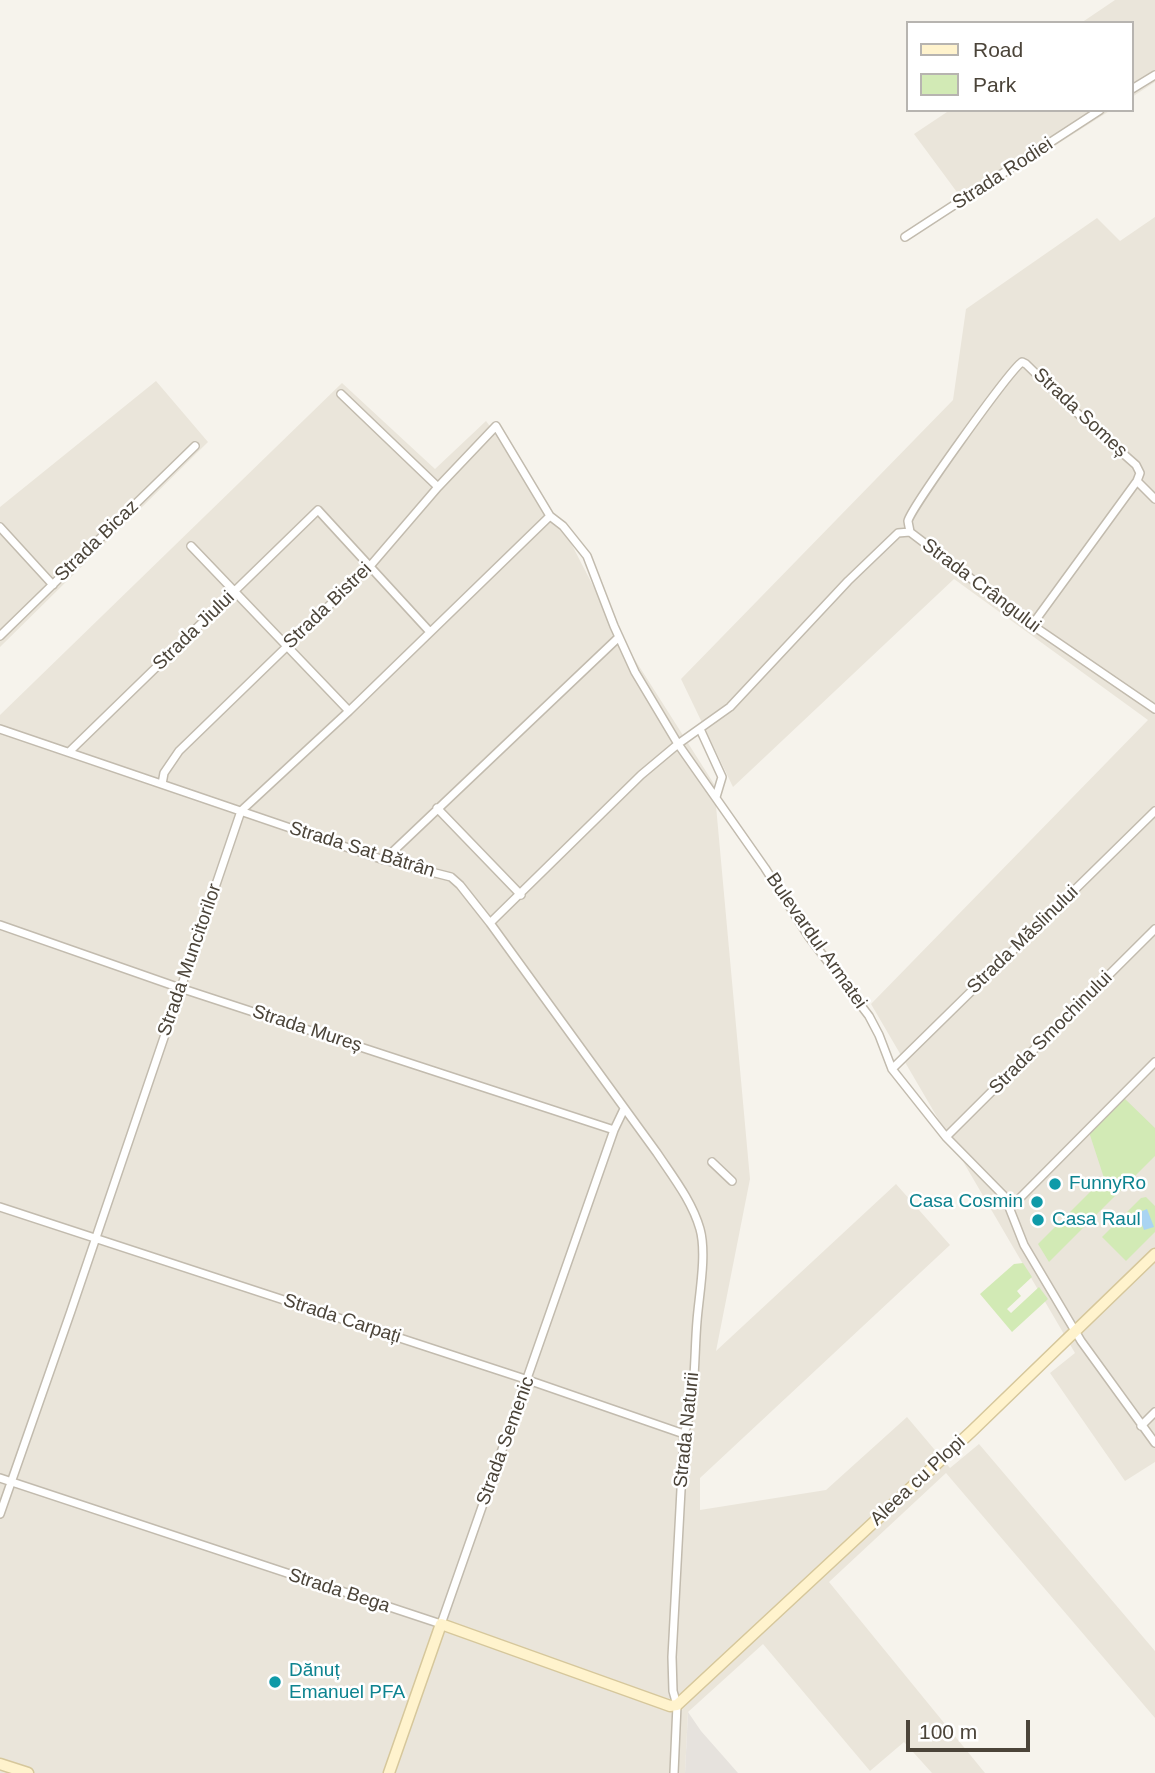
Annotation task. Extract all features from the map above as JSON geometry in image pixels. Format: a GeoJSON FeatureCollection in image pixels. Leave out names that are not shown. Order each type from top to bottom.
{"type":"FeatureCollection","features":[{"type":"Feature","properties":{"kind":"street"},"geometry":{"type":"LineString","coordinates":[[1134,88],[1155,75]]}},
{"type":"Feature","properties":{"kind":"street","name":"Strada Rodiei"},"geometry":{"type":"LineString","coordinates":[[905,237],[1097,112]]}},
{"type":"Feature","properties":{"kind":"street","name":"Strada Someș"},"geometry":{"type":"LineString","coordinates":[[1022,362],[1136,465],[1140,473],[1138,481],[1155,499]]}},
{"type":"Feature","properties":{"kind":"street","name":"Strada Crângului"},"geometry":{"type":"LineString","coordinates":[[1022,362],[982,412],[918,503],[908,521],[910,532],[1031,625],[1155,709]]}},
{"type":"Feature","properties":{"kind":"street"},"geometry":{"type":"LineString","coordinates":[[341,394],[438,487]]}},
{"type":"Feature","properties":{"kind":"street","name":"Strada Bistrei"},"geometry":{"type":"LineString","coordinates":[[162,784],[164,773],[179,751],[371,565],[438,487],[496,426]]}},
{"type":"Feature","properties":{"kind":"street","name":"Bulevardul Armatei"},"geometry":{"type":"LineString","coordinates":[[496,426],[550,516],[563,526],[587,556],[619,637],[643,687],[678,744],[809,937],[869,1016],[880,1035],[892,1069],[946,1137],[1005,1197],[1024,1245],[1075,1331],[1155,1443]]}},
{"type":"Feature","properties":{"kind":"street","name":"Strada Bicaz"},"geometry":{"type":"LineString","coordinates":[[0,636],[194,446]]}},
{"type":"Feature","properties":{"kind":"street"},"geometry":{"type":"LineString","coordinates":[[1031,625],[1138,481]]}},
{"type":"Feature","properties":{"kind":"street","name":"Strada Jiului"},"geometry":{"type":"LineString","coordinates":[[69,752],[318,510],[371,565]]}},
{"type":"Feature","properties":{"kind":"street","name":"Strada Muncitorilor"},"geometry":{"type":"LineString","coordinates":[[0,1514],[241,811],[349,711],[550,516]]}},
{"type":"Feature","properties":{"kind":"street"},"geometry":{"type":"LineString","coordinates":[[0,527],[53,584]]}},
{"type":"Feature","properties":{"kind":"street"},"geometry":{"type":"LineString","coordinates":[[490,923],[641,775],[678,744],[730,707],[898,533],[910,532]]}},
{"type":"Feature","properties":{"kind":"street"},"geometry":{"type":"LineString","coordinates":[[191,546],[349,711]]}},
{"type":"Feature","properties":{"kind":"street"},"geometry":{"type":"LineString","coordinates":[[371,565],[430,632]]}},
{"type":"Feature","properties":{"kind":"street"},"geometry":{"type":"LineString","coordinates":[[384,860],[619,637]]}},
{"type":"Feature","properties":{"kind":"street","name":"Strada Sat Bătrân"},"geometry":{"type":"LineString","coordinates":[[0,729],[384,860],[451,877],[490,923],[624,1109]]}},
{"type":"Feature","properties":{"kind":"street"},"geometry":{"type":"LineString","coordinates":[[700,729],[722,777],[716,797]]}},
{"type":"Feature","properties":{"kind":"street"},"geometry":{"type":"LineString","coordinates":[[438,808],[521,895]]}},
{"type":"Feature","properties":{"kind":"street","name":"Strada Măslinului"},"geometry":{"type":"LineString","coordinates":[[892,1069],[1155,811]]}},
{"type":"Feature","properties":{"kind":"street","name":"Strada Mureș"},"geometry":{"type":"LineString","coordinates":[[0,925],[180,988],[614,1130]]}},
{"type":"Feature","properties":{"kind":"street","name":"Strada Smochinului"},"geometry":{"type":"LineString","coordinates":[[946,1137],[1155,929]]}},
{"type":"Feature","properties":{"kind":"street"},"geometry":{"type":"LineString","coordinates":[[1010,1208],[1154,1065]]}},
{"type":"Feature","properties":{"kind":"street","name":"Strada Semenic"},"geometry":{"type":"LineString","coordinates":[[389,1773],[614,1130],[624,1109]]}},
{"type":"Feature","properties":{"kind":"street","name":"Strada Naturii"},"geometry":{"type":"LineString","coordinates":[[624,1109],[681,1190],[701,1231],[696,1336],[688,1424],[684,1434],[672,1657],[673,1691],[677,1705],[674,1773]]}},
{"type":"Feature","properties":{"kind":"street"},"geometry":{"type":"LineString","coordinates":[[712,1162],[732,1181]]}},
{"type":"Feature","properties":{"kind":"street","name":"Strada Carpați"},"geometry":{"type":"LineString","coordinates":[[0,1207],[528,1380],[684,1434]]}},
{"type":"Feature","properties":{"kind":"street","name":"Aleea cu Plopi"},"geometry":{"type":"LineString","coordinates":[[677,1705],[972,1431],[1155,1254]]}},
{"type":"Feature","properties":{"kind":"street"},"geometry":{"type":"LineString","coordinates":[[1141,1426],[1155,1412]]}},
{"type":"Feature","properties":{"kind":"street","name":"Strada Bega"},"geometry":{"type":"LineString","coordinates":[[0,1478],[441,1624],[670,1706],[677,1705]]}},
{"type":"Feature","properties":{"kind":"street"},"geometry":{"type":"LineString","coordinates":[[0,1764],[28,1773]]}},
{"type":"Feature","properties":{"kind":"shaded area"},"geometry":{"type":"Polygon","coordinates":[[[1115,0],[1155,0],[1155,82],[1134,96],[1134,21],[1084,21],[1115,0]]]}},
{"type":"Feature","properties":{"kind":"shaded area"},"geometry":{"type":"Polygon","coordinates":[[[947,112],[1108,112],[965,203],[914,134],[947,112]]]}},
{"type":"Feature","properties":{"kind":"shaded area"},"geometry":{"type":"Polygon","coordinates":[[[1155,217],[1155,1462],[1125,1481],[1050,1373],[1075,1353],[871,1004],[1148,720],[954,579],[733,787],[681,679],[953,400],[966,309],[1097,218],[1120,241],[1155,217]]]}},
{"type":"Feature","properties":{"kind":"shaded area"},"geometry":{"type":"Polygon","coordinates":[[[156,381],[208,442],[0,647],[0,507],[156,381]]]}},
{"type":"Feature","properties":{"kind":"shaded area"},"geometry":{"type":"Polygon","coordinates":[[[342,383],[435,469],[486,421],[559,520],[616,630],[714,784],[750,1179],[716,1351],[896,1184],[950,1245],[700,1478],[700,1510],[826,1490],[907,1417],[950,1468],[979,1444],[1155,1651],[1155,1718],[946,1473],[829,1582],[985,1773],[932,1773],[904,1742],[870,1771],[763,1644],[688,1712],[685,1773],[0,1773],[0,715],[342,383]]]}},
{"type":"Feature","properties":{"kind":"shaded area"},"geometry":{"type":"Polygon","coordinates":[[[688,1712],[701,1731],[738,1773],[685,1773],[688,1712]]]}},
{"type":"Feature","properties":{"kind":"green space"},"geometry":{"type":"Polygon","coordinates":[[[1124,1098],[1155,1128],[1155,1156],[1049,1262],[1038,1244],[1104,1178],[1089,1132],[1124,1098]]]}},
{"type":"Feature","properties":{"kind":"green space"},"geometry":{"type":"Polygon","coordinates":[[[1146,1197],[1155,1206],[1155,1232],[1126,1261],[1102,1237],[1141,1198],[1146,1197]]]}},
{"type":"Feature","properties":{"kind":"green space"},"geometry":{"type":"Polygon","coordinates":[[[1023,1263],[1032,1277],[1017,1291],[1021,1296],[1007,1309],[1011,1313],[1039,1287],[1048,1299],[1012,1332],[980,1294],[1014,1264],[1023,1263]]]}},
{"type":"Feature","properties":{"kind":"water"},"geometry":{"type":"Polygon","coordinates":[[[1147,1209],[1154,1227],[1144,1230],[1138,1213],[1147,1209]]]}},
{"type":"Feature","properties":{"kind":"place","name":"FunnyRo"},"geometry":{"type":"Point","coordinates":[1055,1184]}},
{"type":"Feature","properties":{"kind":"place","name":"Casa Cosmin"},"geometry":{"type":"Point","coordinates":[1037,1202]}},
{"type":"Feature","properties":{"kind":"place","name":"Casa Raul"},"geometry":{"type":"Point","coordinates":[1038,1220]}},
{"type":"Feature","properties":{"kind":"place","name":"Dănuț Emanuel PFA"},"geometry":{"type":"Point","coordinates":[275,1682]}}]}
